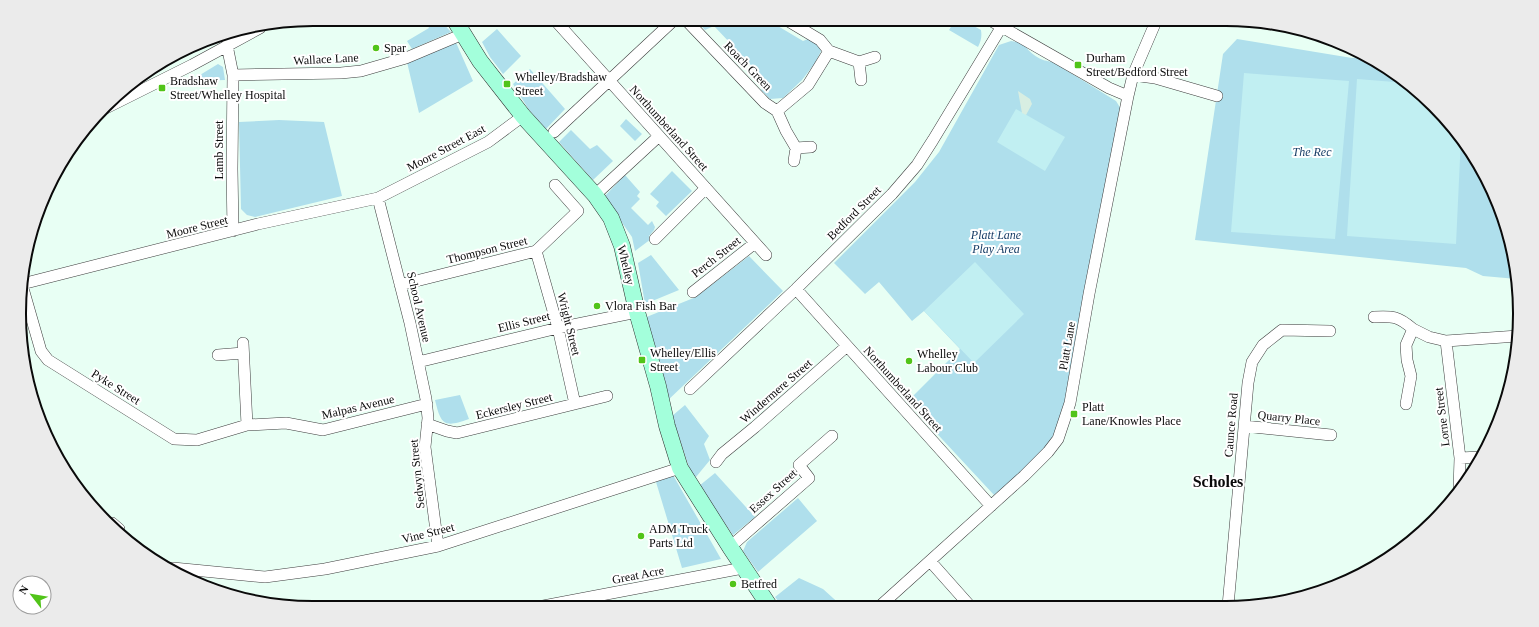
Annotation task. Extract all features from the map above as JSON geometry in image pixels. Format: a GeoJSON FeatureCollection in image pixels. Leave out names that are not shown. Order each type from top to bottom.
{"type":"FeatureCollection","features":[{"type":"Feature","properties":{"kind":"main road","name":"Whelley"},"geometry":{"type":"LineString","coordinates":[[458,26],[480,61],[523,116],[595,195],[611,218],[622,246],[637,312],[658,386],[667,426],[680,468],[743,568],[766,601]]}},
{"type":"Feature","properties":{"kind":"street","name":"Northumberland Street"},"geometry":{"type":"LineString","coordinates":[[560,26],[766,255]]}},
{"type":"Feature","properties":{"kind":"street"},"geometry":{"type":"LineString","coordinates":[[554,132],[667,26]]}},
{"type":"Feature","properties":{"kind":"street","name":"Roach Green"},"geometry":{"type":"LineString","coordinates":[[692,26],[765,103],[777,111],[796,148]]}},
{"type":"Feature","properties":{"kind":"street"},"geometry":{"type":"LineString","coordinates":[[796,26],[820,40],[829,51],[859,62],[875,57]]}},
{"type":"Feature","properties":{"kind":"street"},"geometry":{"type":"LineString","coordinates":[[1002,26],[1109,88],[1128,96]]}},
{"type":"Feature","properties":{"kind":"street","name":"Bedford Street"},"geometry":{"type":"LineString","coordinates":[[690,389],[796,290],[892,194],[917,165],[1002,26]]}},
{"type":"Feature","properties":{"kind":"street","name":"Platt Lane"},"geometry":{"type":"LineString","coordinates":[[886,601],[991,506],[1048,452],[1058,439],[1068,410],[1128,96],[1133,75],[1154,26]]}},
{"type":"Feature","properties":{"kind":"street"},"geometry":{"type":"LineString","coordinates":[[120,101],[249,34]]}},
{"type":"Feature","properties":{"kind":"street","name":"Wallace Lane"},"geometry":{"type":"LineString","coordinates":[[233,76],[341,73],[361,71],[406,58],[463,34]]}},
{"type":"Feature","properties":{"kind":"street","name":"Lamb Street"},"geometry":{"type":"LineString","coordinates":[[227,45],[233,76],[233,231]]}},
{"type":"Feature","properties":{"kind":"street"},"geometry":{"type":"LineString","coordinates":[[777,111],[808,85],[829,51]]}},
{"type":"Feature","properties":{"kind":"street"},"geometry":{"type":"LineString","coordinates":[[859,62],[860,80]]}},
{"type":"Feature","properties":{"kind":"street"},"geometry":{"type":"LineString","coordinates":[[1133,75],[1155,78],[1217,96]]}},
{"type":"Feature","properties":{"kind":"street","name":"Moore Street East"},"geometry":{"type":"LineString","coordinates":[[378,198],[488,142],[523,116]]}},
{"type":"Feature","properties":{"kind":"street"},"geometry":{"type":"LineString","coordinates":[[595,195],[659,136]]}},
{"type":"Feature","properties":{"kind":"street"},"geometry":{"type":"LineString","coordinates":[[794,161],[796,148],[811,147]]}},
{"type":"Feature","properties":{"kind":"street","name":"Thompson Street"},"geometry":{"type":"LineString","coordinates":[[400,285],[536,251],[578,211],[555,185]]}},
{"type":"Feature","properties":{"kind":"street"},"geometry":{"type":"LineString","coordinates":[[655,240],[706,188]]}},
{"type":"Feature","properties":{"kind":"street","name":"Moore Street"},"geometry":{"type":"LineString","coordinates":[[28,283],[265,222],[378,198]]}},
{"type":"Feature","properties":{"kind":"street","name":"School Avenue"},"geometry":{"type":"LineString","coordinates":[[378,198],[418,362],[427,404],[427,424]]}},
{"type":"Feature","properties":{"kind":"street","name":"Perch Street"},"geometry":{"type":"LineString","coordinates":[[693,292],[755,243]]}},
{"type":"Feature","properties":{"kind":"street","name":"Wright Street"},"geometry":{"type":"LineString","coordinates":[[536,251],[558,328],[575,404]]}},
{"type":"Feature","properties":{"kind":"street","name":"Northumberland Street"},"geometry":{"type":"LineString","coordinates":[[796,290],[991,506]]}},
{"type":"Feature","properties":{"kind":"street","name":"Pyke Street"},"geometry":{"type":"LineString","coordinates":[[27,301],[41,351],[48,360],[174,439],[197,440],[247,425]]}},
{"type":"Feature","properties":{"kind":"street","name":"Ellis Street"},"geometry":{"type":"LineString","coordinates":[[418,362],[558,328],[637,312]]}},
{"type":"Feature","properties":{"kind":"street"},"geometry":{"type":"LineString","coordinates":[[1374,317],[1392,316],[1398,318],[1413,329],[1429,337],[1446,341],[1512,336]]}},
{"type":"Feature","properties":{"kind":"street"},"geometry":{"type":"LineString","coordinates":[[1406,404],[1411,376],[1407,360],[1406,345],[1413,329]]}},
{"type":"Feature","properties":{"kind":"street","name":"Caunce Road"},"geometry":{"type":"LineString","coordinates":[[1228,601],[1248,383],[1252,362],[1263,345],[1282,330],[1330,331]]}},
{"type":"Feature","properties":{"kind":"street","name":"Lorne Street"},"geometry":{"type":"LineString","coordinates":[[1446,341],[1460,458],[1459,481]]}},
{"type":"Feature","properties":{"kind":"street","name":"Windermere Street"},"geometry":{"type":"LineString","coordinates":[[718,456],[755,427],[847,346]]}},
{"type":"Feature","properties":{"kind":"street"},"geometry":{"type":"LineString","coordinates":[[218,355],[243,348],[247,425]]}},
{"type":"Feature","properties":{"kind":"street","name":"Eckersley Street"},"geometry":{"type":"LineString","coordinates":[[427,424],[457,433],[607,396]]}},
{"type":"Feature","properties":{"kind":"street","name":"Malpas Avenue"},"geometry":{"type":"LineString","coordinates":[[247,425],[286,423],[323,430],[427,404]]}},
{"type":"Feature","properties":{"kind":"street","name":"Sedwyn Street"},"geometry":{"type":"LineString","coordinates":[[427,424],[425,447],[438,546]]}},
{"type":"Feature","properties":{"kind":"street","name":"Quarry Place"},"geometry":{"type":"LineString","coordinates":[[1244,426],[1331,435]]}},
{"type":"Feature","properties":{"kind":"street","name":"Essex Street"},"geometry":{"type":"LineString","coordinates":[[730,547],[809,478],[799,465],[832,436]]}},
{"type":"Feature","properties":{"kind":"street"},"geometry":{"type":"LineString","coordinates":[[1460,458],[1474,457]]}},
{"type":"Feature","properties":{"kind":"street","name":"Vine Street"},"geometry":{"type":"LineString","coordinates":[[197,575],[265,577],[325,569],[438,546],[680,468]]}},
{"type":"Feature","properties":{"kind":"street"},"geometry":{"type":"LineString","coordinates":[[930,561],[966,601]]}},
{"type":"Feature","properties":{"kind":"street","name":"Great Acre"},"geometry":{"type":"LineString","coordinates":[[570,601],[743,568]]}},
{"type":"Feature","properties":{"kind":"green space"},"geometry":{"type":"Polygon","coordinates":[[[428,26],[445,26],[451,32],[412,49],[407,41],[429,28],[428,26]]]}},
{"type":"Feature","properties":{"kind":"green space"},"geometry":{"type":"Polygon","coordinates":[[[701,26],[714,26],[705,30],[701,26]]]}},
{"type":"Feature","properties":{"kind":"green space"},"geometry":{"type":"Polygon","coordinates":[[[714,26],[778,26],[803,41],[808,39],[817,42],[821,51],[815,63],[802,80],[783,98],[770,99],[761,90],[768,83],[714,26]]]}},
{"type":"Feature","properties":{"kind":"green space"},"geometry":{"type":"Polygon","coordinates":[[[952,26],[974,26],[981,30],[981,39],[978,47],[949,30],[952,26]]]}},
{"type":"Feature","properties":{"kind":"green space"},"geometry":{"type":"Polygon","coordinates":[[[497,29],[521,56],[503,74],[490,57],[482,42],[497,29]]]}},
{"type":"Feature","properties":{"kind":"green space"},"geometry":{"type":"Polygon","coordinates":[[[454,38],[473,81],[419,113],[406,58],[454,38]]]}},
{"type":"Feature","properties":{"kind":"green space","name":"The Rec"},"geometry":{"type":"Polygon","coordinates":[[[1237,39],[1356,58],[1401,85],[1442,124],[1465,154],[1483,186],[1498,221],[1511,278],[1483,276],[1466,268],[1195,240],[1223,54],[1237,39]]]}},
{"type":"Feature","properties":{"kind":"green space","name":"Platt Lane Play Area"},"geometry":{"type":"Polygon","coordinates":[[[1011,41],[1023,43],[1036,56],[1053,62],[1116,101],[1121,109],[1067,403],[1047,450],[994,495],[929,425],[913,396],[960,349],[924,311],[912,321],[879,282],[865,294],[834,263],[915,182],[939,152],[999,45],[1011,41]]]}},
{"type":"Feature","properties":{"kind":"green space"},"geometry":{"type":"Polygon","coordinates":[[[218,64],[223,67],[225,80],[195,81],[195,78],[218,64]]]}},
{"type":"Feature","properties":{"kind":"green space"},"geometry":{"type":"Polygon","coordinates":[[[530,69],[565,109],[546,129],[529,110],[513,84],[530,69]]]}},
{"type":"Feature","properties":{"kind":"green space"},"geometry":{"type":"Polygon","coordinates":[[[1244,73],[1349,81],[1335,239],[1231,232],[1244,73]]]}},
{"type":"Feature","properties":{"kind":"green space"},"geometry":{"type":"Polygon","coordinates":[[[1357,79],[1397,82],[1429,110],[1461,147],[1456,244],[1347,236],[1357,79]]]}},
{"type":"Feature","properties":{"kind":"green space"},"geometry":{"type":"Polygon","coordinates":[[[1016,109],[1065,137],[1045,171],[997,142],[1016,109]]]}},
{"type":"Feature","properties":{"kind":"green space"},"geometry":{"type":"Polygon","coordinates":[[[626,119],[642,134],[635,141],[620,126],[626,119]]]}},
{"type":"Feature","properties":{"kind":"green space"},"geometry":{"type":"Polygon","coordinates":[[[279,120],[324,122],[342,196],[255,217],[247,215],[241,209],[239,122],[279,120]]]}},
{"type":"Feature","properties":{"kind":"green space"},"geometry":{"type":"Polygon","coordinates":[[[571,130],[590,149],[597,145],[613,161],[593,180],[559,142],[571,130]]]}},
{"type":"Feature","properties":{"kind":"green space"},"geometry":{"type":"Polygon","coordinates":[[[672,171],[692,191],[666,216],[656,206],[659,202],[650,194],[672,171]]]}},
{"type":"Feature","properties":{"kind":"green space"},"geometry":{"type":"Polygon","coordinates":[[[625,175],[640,192],[637,196],[640,199],[631,208],[648,225],[652,221],[655,227],[649,236],[651,239],[635,251],[632,237],[604,197],[625,175]]]}},
{"type":"Feature","properties":{"kind":"green space"},"geometry":{"type":"Polygon","coordinates":[[[651,255],[679,290],[645,304],[638,263],[651,255]]]}},
{"type":"Feature","properties":{"kind":"green space"},"geometry":{"type":"Polygon","coordinates":[[[749,256],[783,291],[666,402],[644,318],[696,297],[749,256]]]}},
{"type":"Feature","properties":{"kind":"green space"},"geometry":{"type":"Polygon","coordinates":[[[975,262],[1024,314],[974,363],[924,311],[975,262]]]}},
{"type":"Feature","properties":{"kind":"green space"},"geometry":{"type":"Polygon","coordinates":[[[460,395],[469,419],[449,424],[439,415],[435,400],[460,395]]]}},
{"type":"Feature","properties":{"kind":"green space"},"geometry":{"type":"Polygon","coordinates":[[[685,405],[709,436],[704,444],[710,460],[696,477],[691,473],[672,416],[685,405]]]}},
{"type":"Feature","properties":{"kind":"green space"},"geometry":{"type":"Polygon","coordinates":[[[715,473],[755,517],[733,535],[699,486],[715,473]]]}},
{"type":"Feature","properties":{"kind":"green space"},"geometry":{"type":"Polygon","coordinates":[[[673,475],[721,559],[682,568],[656,482],[673,475]]]}},
{"type":"Feature","properties":{"kind":"green space"},"geometry":{"type":"Polygon","coordinates":[[[798,498],[817,521],[758,572],[743,551],[747,542],[798,498]]]}},
{"type":"Feature","properties":{"kind":"green space"},"geometry":{"type":"Polygon","coordinates":[[[799,578],[823,589],[836,601],[778,601],[775,597],[799,578]]]}},
{"type":"Feature","properties":{"kind":"shaded area"},"geometry":{"type":"Polygon","coordinates":[[[1018,91],[1030,99],[1032,104],[1026,115],[1022,113],[1018,91]]]}},
{"type":"Feature","properties":{"kind":"place","name":"Spar"},"geometry":{"type":"Point","coordinates":[376,48]}},
{"type":"Feature","properties":{"kind":"place","name":"Durham Street/Bedford Street"},"geometry":{"type":"Point","coordinates":[1078,65]}},
{"type":"Feature","properties":{"kind":"place","name":"Whelley/Bradshaw Street"},"geometry":{"type":"Point","coordinates":[507,84]}},
{"type":"Feature","properties":{"kind":"place","name":"Bradshaw Street/Whelley Hospital"},"geometry":{"type":"Point","coordinates":[162,88]}},
{"type":"Feature","properties":{"kind":"place","name":"Vlora Fish Bar"},"geometry":{"type":"Point","coordinates":[597,306]}},
{"type":"Feature","properties":{"kind":"place","name":"Whelley/Ellis Street"},"geometry":{"type":"Point","coordinates":[642,360]}},
{"type":"Feature","properties":{"kind":"place","name":"Whelley Labour Club"},"geometry":{"type":"Point","coordinates":[909,361]}},
{"type":"Feature","properties":{"kind":"place","name":"Platt Lane/Knowles Place"},"geometry":{"type":"Point","coordinates":[1074,414]}},
{"type":"Feature","properties":{"kind":"place","name":"ADM Truck Parts Ltd"},"geometry":{"type":"Point","coordinates":[641,536]}},
{"type":"Feature","properties":{"kind":"place","name":"Betfred"},"geometry":{"type":"Point","coordinates":[733,584]}},
{"type":"Feature","properties":{"kind":"district","name":"Scholes"},"geometry":{"type":"Point","coordinates":[1218,481]}}]}
